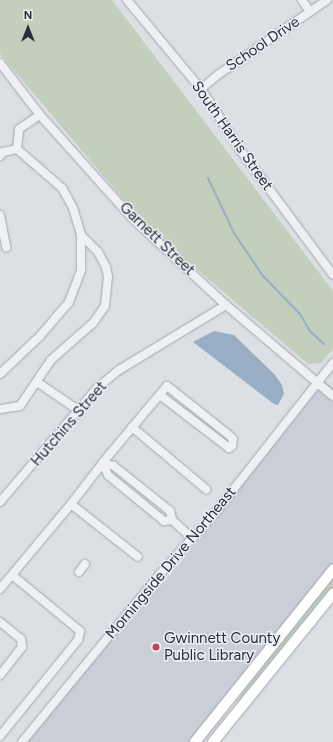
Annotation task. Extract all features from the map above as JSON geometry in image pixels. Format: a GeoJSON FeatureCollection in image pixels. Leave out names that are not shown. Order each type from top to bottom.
{"type":"FeatureCollection","features":[{"type":"Feature","properties":{"kind":"main road"},"geometry":{"type":"LineString","coordinates":[[195,742],[333,570]]}},
{"type":"Feature","properties":{"kind":"main road"},"geometry":{"type":"LineString","coordinates":[[212,742],[333,594]]}},
{"type":"Feature","properties":{"kind":"street","name":"South Harris Street"},"geometry":{"type":"LineString","coordinates":[[128,0],[201,89],[241,151],[333,275]]}},
{"type":"Feature","properties":{"kind":"street"},"geometry":{"type":"LineString","coordinates":[[302,0],[310,12]]}},
{"type":"Feature","properties":{"kind":"street","name":"School Drive"},"geometry":{"type":"LineString","coordinates":[[201,89],[219,74],[327,0]]}},
{"type":"Feature","properties":{"kind":"street","name":"Garnett Street"},"geometry":{"type":"LineString","coordinates":[[0,63],[40,115],[132,218],[226,305],[333,396]]}},
{"type":"Feature","properties":{"kind":"street"},"geometry":{"type":"LineString","coordinates":[[17,149],[19,129],[40,115]]}},
{"type":"Feature","properties":{"kind":"street"},"geometry":{"type":"LineString","coordinates":[[0,156],[3,152],[17,149]]}},
{"type":"Feature","properties":{"kind":"street"},"geometry":{"type":"LineString","coordinates":[[0,374],[40,336],[69,302],[81,270],[81,235],[73,208],[62,188],[17,149]]}},
{"type":"Feature","properties":{"kind":"street"},"geometry":{"type":"LineString","coordinates":[[0,215],[6,246]]}},
{"type":"Feature","properties":{"kind":"street"},"geometry":{"type":"LineString","coordinates":[[0,409],[20,406],[51,360],[93,323],[105,306],[108,277],[106,267],[98,252],[81,235]]}},
{"type":"Feature","properties":{"kind":"street","name":"Hutchins Street"},"geometry":{"type":"LineString","coordinates":[[0,502],[98,387],[119,370],[226,305]]}},
{"type":"Feature","properties":{"kind":"street","name":"Morningside Drive Northeast"},"geometry":{"type":"LineString","coordinates":[[22,742],[192,538],[218,509],[333,363]]}},
{"type":"Feature","properties":{"kind":"street"},"geometry":{"type":"LineString","coordinates":[[37,382],[78,410]]}},
{"type":"Feature","properties":{"kind":"street"},"geometry":{"type":"LineString","coordinates":[[0,589],[72,504],[103,463],[167,386],[234,439],[232,446],[228,448],[160,395]]}},
{"type":"Feature","properties":{"kind":"street"},"geometry":{"type":"LineString","coordinates":[[199,425],[206,416]]}},
{"type":"Feature","properties":{"kind":"street"},"geometry":{"type":"LineString","coordinates":[[132,427],[206,488]]}},
{"type":"Feature","properties":{"kind":"street"},"geometry":{"type":"LineString","coordinates":[[103,463],[114,466],[170,511],[172,520],[192,538]]}},
{"type":"Feature","properties":{"kind":"street"},"geometry":{"type":"LineString","coordinates":[[103,463],[108,475],[137,499],[164,521],[172,520]]}},
{"type":"Feature","properties":{"kind":"street"},"geometry":{"type":"LineString","coordinates":[[137,499],[143,490]]}},
{"type":"Feature","properties":{"kind":"street"},"geometry":{"type":"LineString","coordinates":[[72,504],[138,557]]}},
{"type":"Feature","properties":{"kind":"street"},"geometry":{"type":"LineString","coordinates":[[79,572],[85,564]]}},
{"type":"Feature","properties":{"kind":"street"},"geometry":{"type":"LineString","coordinates":[[0,736],[78,640],[80,631],[12,576]]}},
{"type":"Feature","properties":{"kind":"street"},"geometry":{"type":"LineString","coordinates":[[0,622],[21,639],[22,647],[0,675]]}},
{"type":"Feature","properties":{"kind":"shaded area"},"geometry":{"type":"Polygon","coordinates":[[[325,381],[333,388],[333,586],[240,693],[204,742],[27,742],[121,620],[167,579],[325,381]]]}},
{"type":"Feature","properties":{"kind":"green space"},"geometry":{"type":"Polygon","coordinates":[[[0,0],[112,0],[333,291],[333,349],[321,363],[308,364],[145,225],[0,54],[0,0]]]}},
{"type":"Feature","properties":{"kind":"green space"},"geometry":{"type":"Polygon","coordinates":[[[333,579],[333,587],[236,704],[246,687],[333,579]]]}},
{"type":"Feature","properties":{"kind":"water"},"geometry":{"type":"Polygon","coordinates":[[[214,331],[234,335],[275,375],[282,385],[284,394],[278,405],[274,404],[193,342],[214,331]]]}},
{"type":"Feature","properties":{"kind":"waterway"},"geometry":{"type":"LineString","coordinates":[[208,178],[234,233],[263,276],[300,314],[310,331],[324,344]]}},
{"type":"Feature","properties":{"kind":"place","name":"Gwinnett County Public Library"},"geometry":{"type":"Point","coordinates":[156,647]}}]}
